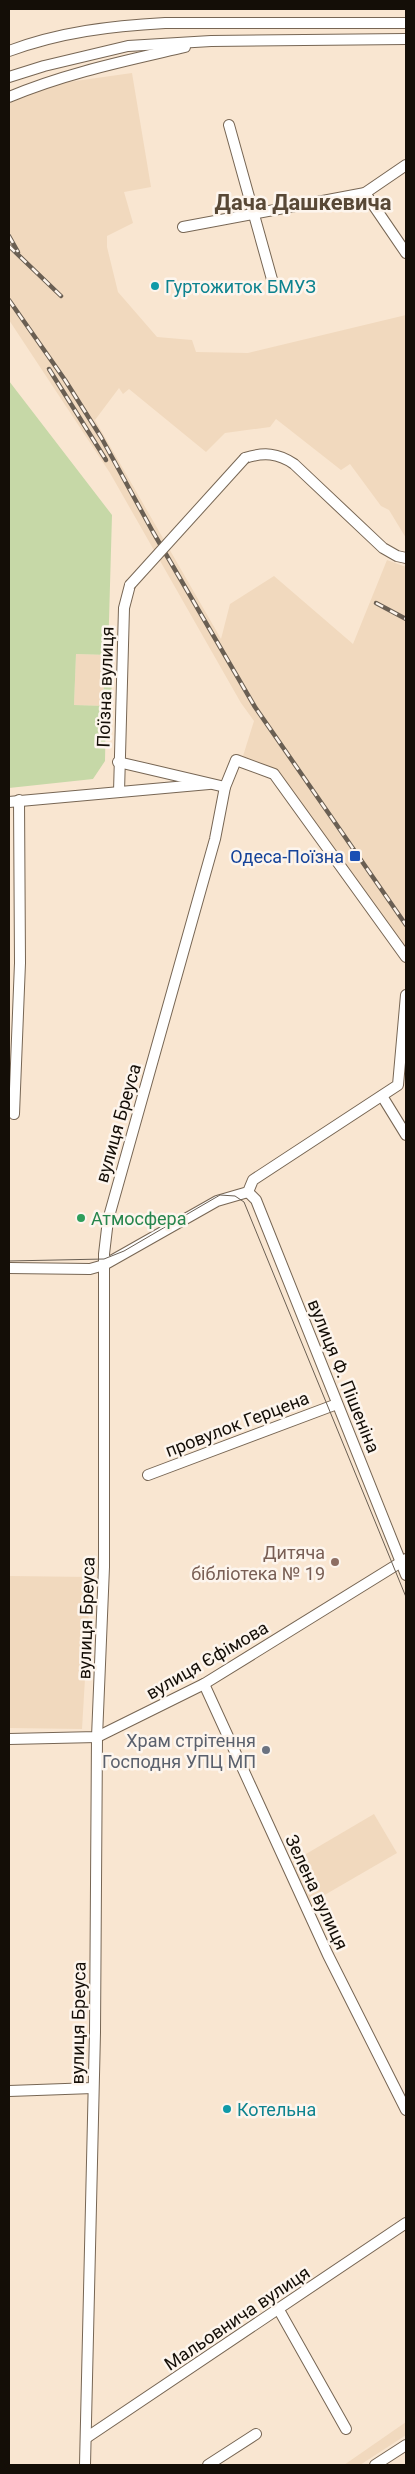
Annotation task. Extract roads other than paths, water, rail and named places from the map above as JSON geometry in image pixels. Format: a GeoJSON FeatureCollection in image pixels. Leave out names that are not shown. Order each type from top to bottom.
{"type":"FeatureCollection","features":[{"type":"Feature","properties":{"kind":"street"},"geometry":{"type":"LineString","coordinates":[[9,51],[65,34],[127,25],[282,22],[406,23]]}},
{"type":"Feature","properties":{"kind":"street"},"geometry":{"type":"LineString","coordinates":[[9,78],[44,66],[128,46],[211,41],[406,39]]}},
{"type":"Feature","properties":{"kind":"street"},"geometry":{"type":"LineString","coordinates":[[9,97],[45,82],[92,68],[211,41]]}},
{"type":"Feature","properties":{"kind":"street"},"geometry":{"type":"LineString","coordinates":[[229,126],[273,283]]}},
{"type":"Feature","properties":{"kind":"street"},"geometry":{"type":"LineString","coordinates":[[183,227],[254,212],[365,193],[406,165]]}},
{"type":"Feature","properties":{"kind":"street"},"geometry":{"type":"LineString","coordinates":[[365,193],[406,253]]}},
{"type":"Feature","properties":{"kind":"street","name":"Поїзна вулиця"},"geometry":{"type":"LineString","coordinates":[[119,792],[118,762],[124,608],[130,585],[245,458],[259,454],[282,456],[294,464],[383,548],[397,556],[406,558]]}},
{"type":"Feature","properties":{"kind":"street","name":"вулиця Бреуса"},"geometry":{"type":"LineString","coordinates":[[85,2465],[93,2088],[97,1737],[104,1568],[104,1265],[108,1220],[215,839],[225,788],[236,760],[274,774],[406,956]]}},
{"type":"Feature","properties":{"kind":"street"},"geometry":{"type":"LineString","coordinates":[[118,762],[225,788]]}},
{"type":"Feature","properties":{"kind":"street"},"geometry":{"type":"LineString","coordinates":[[14,1114],[20,963],[14,801],[209,784]]}},
{"type":"Feature","properties":{"kind":"street"},"geometry":{"type":"LineString","coordinates":[[9,1268],[90,1269],[104,1265],[217,1201],[227,1196],[248,1192],[253,1180],[398,1085],[406,995]]}},
{"type":"Feature","properties":{"kind":"street"},"geometry":{"type":"LineString","coordinates":[[382,1096],[406,1135]]}},
{"type":"Feature","properties":{"kind":"street","name":"вулиця Ф. Пішеніна"},"geometry":{"type":"LineString","coordinates":[[248,1192],[256,1200],[337,1404],[404,1561],[406,1575]]}},
{"type":"Feature","properties":{"kind":"street","name":"провулок Герцена"},"geometry":{"type":"LineString","coordinates":[[148,1475],[337,1404]]}},
{"type":"Feature","properties":{"kind":"street","name":"вулиця Єфімова"},"geometry":{"type":"LineString","coordinates":[[9,1739],[97,1737],[204,1684],[404,1561]]}},
{"type":"Feature","properties":{"kind":"street","name":"Зелена вулиця"},"geometry":{"type":"LineString","coordinates":[[204,1684],[328,1956],[406,2110]]}},
{"type":"Feature","properties":{"kind":"street"},"geometry":{"type":"LineString","coordinates":[[9,2091],[93,2088]]}},
{"type":"Feature","properties":{"kind":"street","name":"Мальовнича вулиця"},"geometry":{"type":"LineString","coordinates":[[86,2438],[406,2223]]}},
{"type":"Feature","properties":{"kind":"street"},"geometry":{"type":"LineString","coordinates":[[279,2310],[346,2429]]}},
{"type":"Feature","properties":{"kind":"street"},"geometry":{"type":"LineString","coordinates":[[208,2465],[256,2434]]}},
{"type":"Feature","properties":{"kind":"street"},"geometry":{"type":"LineString","coordinates":[[375,2465],[406,2445]]}},
{"type":"Feature","properties":{"kind":"tram line"},"geometry":{"type":"LineString","coordinates":[[9,1261],[104,1259],[124,1251],[220,1195],[235,1196],[244,1202],[406,1597]]}},
{"type":"Feature","properties":{"kind":"railway"},"geometry":{"type":"LineString","coordinates":[[9,236],[18,252]]}},
{"type":"Feature","properties":{"kind":"railway"},"geometry":{"type":"LineString","coordinates":[[9,246],[61,296]]}},
{"type":"Feature","properties":{"kind":"railway"},"geometry":{"type":"LineString","coordinates":[[9,300],[65,380],[101,437],[153,532],[255,707],[406,925]]}},
{"type":"Feature","properties":{"kind":"railway"},"geometry":{"type":"LineString","coordinates":[[49,369],[106,460]]}},
{"type":"Feature","properties":{"kind":"railway"},"geometry":{"type":"LineString","coordinates":[[376,603],[406,619]]}},
{"type":"Feature","properties":{"kind":"place","name":"Гуртожиток БМУЗ"},"geometry":{"type":"Point","coordinates":[155,286]}},
{"type":"Feature","properties":{"kind":"place","name":"Одеса-Поїзна"},"geometry":{"type":"Point","coordinates":[355,856]}},
{"type":"Feature","properties":{"kind":"place","name":"Атмосфера"},"geometry":{"type":"Point","coordinates":[81,1218]}},
{"type":"Feature","properties":{"kind":"place","name":"Дитяча бібліотека № 19"},"geometry":{"type":"Point","coordinates":[335,1562]}},
{"type":"Feature","properties":{"kind":"place","name":"Храм стрітення Господня УПЦ МП"},"geometry":{"type":"Point","coordinates":[266,1750]}},
{"type":"Feature","properties":{"kind":"place","name":"Котельна"},"geometry":{"type":"Point","coordinates":[227,2109]}},
{"type":"Feature","properties":{"kind":"district","name":"Дача Дашкевича"},"geometry":{"type":"Point","coordinates":[303,202]}}]}
